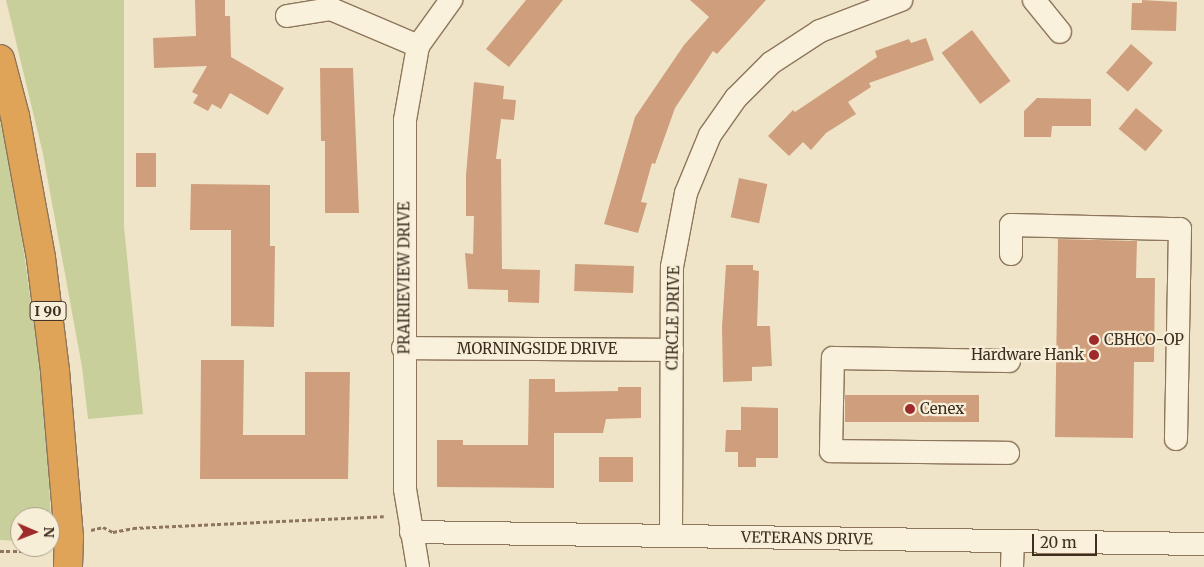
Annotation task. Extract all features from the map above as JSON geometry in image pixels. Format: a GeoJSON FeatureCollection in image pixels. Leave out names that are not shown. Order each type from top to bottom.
{"type":"FeatureCollection","features":[{"type":"Feature","properties":{"kind":"highway","name":"I 90"},"geometry":{"type":"LineString","coordinates":[[0,59],[15,116],[41,258],[56,380],[69,537],[68,567]]}},
{"type":"Feature","properties":{"kind":"street","name":"PRAIRIEVIEW DRIVE"},"geometry":{"type":"LineString","coordinates":[[418,567],[405,488],[403,348],[405,120],[418,46],[451,0]]}},
{"type":"Feature","properties":{"kind":"street","name":"CIRCLE DRIVE"},"geometry":{"type":"LineString","coordinates":[[671,536],[672,267],[686,193],[710,135],[736,98],[771,63],[820,31],[901,0]]}},
{"type":"Feature","properties":{"kind":"street"},"geometry":{"type":"LineString","coordinates":[[1034,0],[1060,32]]}},
{"type":"Feature","properties":{"kind":"street"},"geometry":{"type":"LineString","coordinates":[[287,16],[331,9],[418,46]]}},
{"type":"Feature","properties":{"kind":"street"},"geometry":{"type":"LineString","coordinates":[[1011,254],[1011,225],[1180,229],[1176,439]]}},
{"type":"Feature","properties":{"kind":"street","name":"MORNINGSIDE DRIVE"},"geometry":{"type":"LineString","coordinates":[[403,348],[672,350]]}},
{"type":"Feature","properties":{"kind":"street"},"geometry":{"type":"LineString","coordinates":[[1008,453],[831,451],[831,441],[833,358],[1009,361]]}},
{"type":"Feature","properties":{"kind":"street","name":"VETERANS DRIVE"},"geometry":{"type":"LineString","coordinates":[[411,532],[1204,544]]}},
{"type":"Feature","properties":{"kind":"street"},"geometry":{"type":"LineString","coordinates":[[1012,541],[1012,567]]}},
{"type":"Feature","properties":{"kind":"path"},"geometry":{"type":"LineString","coordinates":[[92,530],[103,528],[113,532],[133,528],[384,516]]}},
{"type":"Feature","properties":{"kind":"green space"},"geometry":{"type":"Polygon","coordinates":[[[6,0],[124,0],[124,227],[143,414],[88,419],[82,367],[43,154],[6,0]]]}},
{"type":"Feature","properties":{"kind":"green space"},"geometry":{"type":"Polygon","coordinates":[[[0,121],[18,209],[36,339],[46,422],[50,507],[10,507],[10,540],[0,540],[0,121]]]}},
{"type":"Feature","properties":{"kind":"building"},"geometry":{"type":"Polygon","coordinates":[[[195,0],[225,0],[225,16],[230,16],[231,57],[284,88],[268,115],[230,93],[221,109],[212,104],[208,111],[193,103],[198,95],[192,92],[207,66],[154,68],[153,38],[196,36],[195,0]]]}},
{"type":"Feature","properties":{"kind":"building"},"geometry":{"type":"Polygon","coordinates":[[[526,0],[563,0],[509,67],[486,49],[526,0]]]}},
{"type":"Feature","properties":{"kind":"building"},"geometry":{"type":"Polygon","coordinates":[[[690,0],[766,0],[717,54],[713,51],[675,108],[655,164],[652,163],[641,202],[647,203],[638,233],[604,224],[635,117],[684,45],[709,17],[690,0]]]}},
{"type":"Feature","properties":{"kind":"building"},"geometry":{"type":"Polygon","coordinates":[[[1142,0],[1177,2],[1176,31],[1131,30],[1132,3],[1142,3],[1142,0]]]}},
{"type":"Feature","properties":{"kind":"building"},"geometry":{"type":"Polygon","coordinates":[[[972,30],[1011,81],[980,104],[942,53],[972,30]]]}},
{"type":"Feature","properties":{"kind":"building"},"geometry":{"type":"Polygon","coordinates":[[[926,38],[934,60],[869,83],[871,87],[848,102],[856,114],[826,133],[811,150],[803,142],[789,156],[768,136],[793,110],[795,112],[877,57],[875,51],[909,39],[911,43],[926,38]]]}},
{"type":"Feature","properties":{"kind":"building"},"geometry":{"type":"Polygon","coordinates":[[[1131,44],[1153,63],[1128,92],[1106,73],[1131,44]]]}},
{"type":"Feature","properties":{"kind":"building"},"geometry":{"type":"Polygon","coordinates":[[[320,68],[353,68],[359,213],[325,213],[325,141],[321,141],[320,68]]]}},
{"type":"Feature","properties":{"kind":"building"},"geometry":{"type":"Polygon","coordinates":[[[474,82],[504,86],[503,99],[516,100],[514,120],[501,119],[496,159],[501,159],[502,269],[540,270],[539,303],[508,302],[508,290],[468,289],[465,253],[473,254],[474,216],[466,216],[466,175],[474,82]]]}},
{"type":"Feature","properties":{"kind":"building"},"geometry":{"type":"Polygon","coordinates":[[[1037,98],[1091,99],[1091,126],[1052,126],[1051,137],[1024,137],[1024,111],[1037,98]]]}},
{"type":"Feature","properties":{"kind":"building"},"geometry":{"type":"Polygon","coordinates":[[[1136,108],[1163,130],[1145,151],[1119,129],[1136,108]]]}},
{"type":"Feature","properties":{"kind":"building"},"geometry":{"type":"Polygon","coordinates":[[[136,153],[156,153],[156,187],[136,187],[136,153]]]}},
{"type":"Feature","properties":{"kind":"building"},"geometry":{"type":"Polygon","coordinates":[[[739,178],[767,184],[759,223],[731,217],[739,178]]]}},
{"type":"Feature","properties":{"kind":"building"},"geometry":{"type":"Polygon","coordinates":[[[191,184],[270,185],[270,246],[275,246],[274,327],[231,326],[231,230],[190,230],[191,184]]]}},
{"type":"Feature","properties":{"kind":"building"},"geometry":{"type":"Polygon","coordinates":[[[1058,239],[1137,241],[1136,278],[1155,278],[1154,362],[1134,362],[1133,438],[1055,437],[1058,239]]]}},
{"type":"Feature","properties":{"kind":"building"},"geometry":{"type":"Polygon","coordinates":[[[575,264],[634,266],[633,293],[574,291],[575,264]]]}},
{"type":"Feature","properties":{"kind":"building"},"geometry":{"type":"Polygon","coordinates":[[[726,265],[753,265],[753,270],[759,271],[757,326],[770,326],[772,366],[752,367],[752,381],[723,382],[722,327],[726,265]]]}},
{"type":"Feature","properties":{"kind":"building"},"geometry":{"type":"Polygon","coordinates":[[[201,360],[244,360],[243,435],[305,435],[305,372],[350,372],[348,479],[200,479],[201,360]]]}},
{"type":"Feature","properties":{"kind":"building"},"geometry":{"type":"Polygon","coordinates":[[[529,379],[555,379],[555,392],[618,391],[618,387],[641,387],[641,418],[606,419],[603,433],[554,433],[554,488],[437,487],[437,440],[463,440],[463,445],[528,445],[529,379]]]}},
{"type":"Feature","properties":{"kind":"building","name":"Cenex"},"geometry":{"type":"Polygon","coordinates":[[[845,395],[979,395],[979,422],[845,422],[845,395]]]}},
{"type":"Feature","properties":{"kind":"building"},"geometry":{"type":"Polygon","coordinates":[[[741,407],[778,408],[778,458],[756,458],[756,467],[738,467],[738,452],[725,452],[726,430],[741,430],[741,407]]]}},
{"type":"Feature","properties":{"kind":"building"},"geometry":{"type":"Polygon","coordinates":[[[599,457],[633,457],[633,482],[599,482],[599,457]]]}},
{"type":"Feature","properties":{"kind":"place","name":"CBHCO-OP"},"geometry":{"type":"Point","coordinates":[1094,340]}},
{"type":"Feature","properties":{"kind":"place","name":"Hardware Hank"},"geometry":{"type":"Point","coordinates":[1094,355]}},
{"type":"Feature","properties":{"kind":"place","name":"Cenex"},"geometry":{"type":"Point","coordinates":[910,409]}}]}
